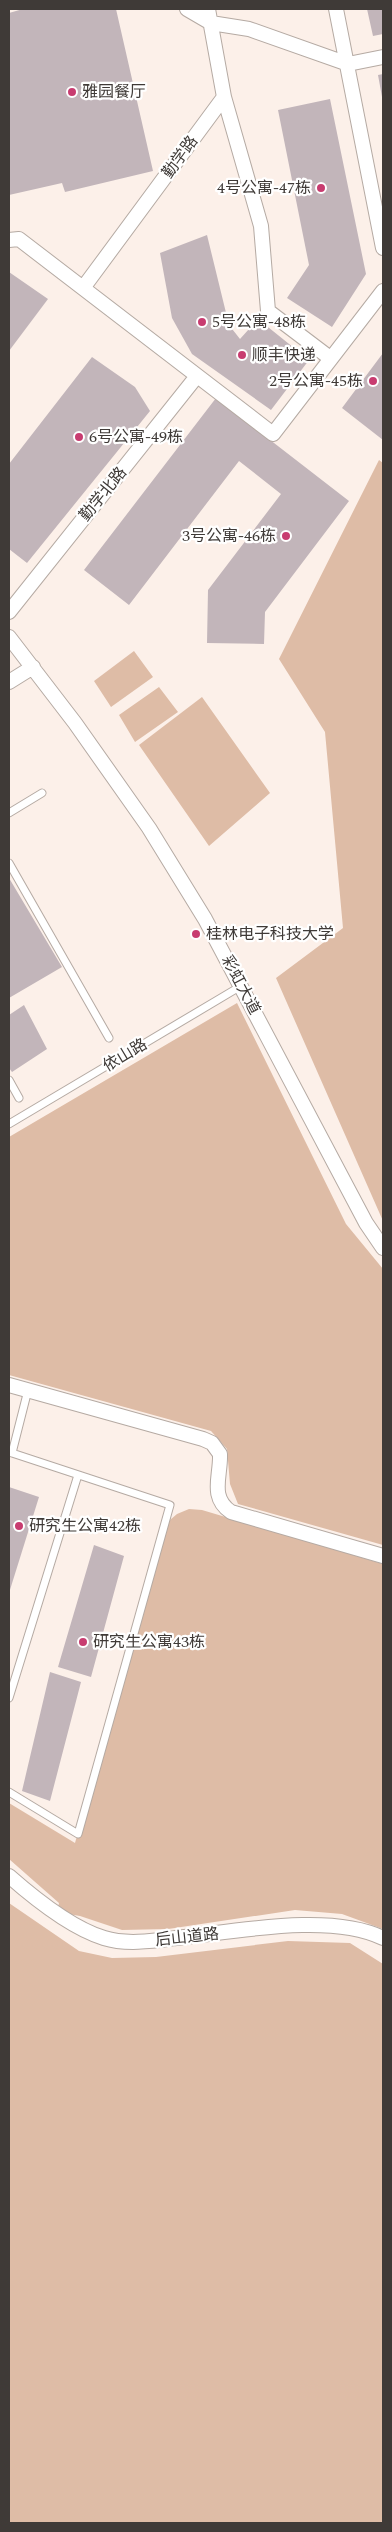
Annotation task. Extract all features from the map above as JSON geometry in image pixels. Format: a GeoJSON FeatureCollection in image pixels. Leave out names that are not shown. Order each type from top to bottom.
{"type":"FeatureCollection","features":[{"type":"Feature","properties":{"kind":"street"},"geometry":{"type":"LineString","coordinates":[[186,9],[348,64],[383,57]]}},
{"type":"Feature","properties":{"kind":"street"},"geometry":{"type":"LineString","coordinates":[[336,9],[383,248]]}},
{"type":"Feature","properties":{"kind":"street"},"geometry":{"type":"LineString","coordinates":[[210,16],[224,97],[261,226],[268,311],[330,358]]}},
{"type":"Feature","properties":{"kind":"street","name":"勤学路"},"geometry":{"type":"LineString","coordinates":[[82,288],[224,97]]}},
{"type":"Feature","properties":{"kind":"street"},"geometry":{"type":"LineString","coordinates":[[9,240],[19,239],[272,434],[383,292]]}},
{"type":"Feature","properties":{"kind":"street","name":"勤学北路"},"geometry":{"type":"LineString","coordinates":[[9,612],[197,376]]}},
{"type":"Feature","properties":{"kind":"street","name":"彩虹大道"},"geometry":{"type":"LineString","coordinates":[[9,637],[149,828],[205,919],[366,1223],[383,1248]]}},
{"type":"Feature","properties":{"kind":"street"},"geometry":{"type":"LineString","coordinates":[[9,682],[33,668]]}},
{"type":"Feature","properties":{"kind":"street"},"geometry":{"type":"LineString","coordinates":[[9,1385],[204,1439],[212,1443],[220,1454],[217,1493],[221,1502],[228,1509],[383,1556]]}},
{"type":"Feature","properties":{"kind":"street","name":"后山道路"},"geometry":{"type":"LineString","coordinates":[[9,1876],[32,1896],[75,1924],[98,1936],[111,1940],[154,1941],[288,1926],[329,1925],[355,1928],[383,1938]]}},
{"type":"Feature","properties":{"kind":"lane"},"geometry":{"type":"LineString","coordinates":[[9,813],[42,793]]}},
{"type":"Feature","properties":{"kind":"lane"},"geometry":{"type":"LineString","coordinates":[[9,863],[110,1038]]}},
{"type":"Feature","properties":{"kind":"lane","name":"依山路"},"geometry":{"type":"LineString","coordinates":[[9,1124],[241,986]]}},
{"type":"Feature","properties":{"kind":"lane"},"geometry":{"type":"LineString","coordinates":[[9,1080],[20,1098]]}},
{"type":"Feature","properties":{"kind":"lane"},"geometry":{"type":"LineString","coordinates":[[9,1792],[78,1834],[170,1505],[10,1453],[28,1390]]}},
{"type":"Feature","properties":{"kind":"lane"},"geometry":{"type":"LineString","coordinates":[[9,1698],[78,1475]]}},
{"type":"Feature","properties":{"kind":"shaded area"},"geometry":{"type":"Polygon","coordinates":[[[379,460],[383,463],[383,1221],[276,978],[343,928],[325,732],[279,659],[379,460]]]}},
{"type":"Feature","properties":{"kind":"shaded area"},"geometry":{"type":"Polygon","coordinates":[[[134,651],[153,677],[111,707],[94,681],[134,651]]]}},
{"type":"Feature","properties":{"kind":"shaded area"},"geometry":{"type":"Polygon","coordinates":[[[159,687],[178,712],[135,742],[119,715],[159,687]]]}},
{"type":"Feature","properties":{"kind":"shaded area"},"geometry":{"type":"Polygon","coordinates":[[[202,697],[270,793],[209,846],[139,745],[202,697]]]}},
{"type":"Feature","properties":{"kind":"shaded area"},"geometry":{"type":"Polygon","coordinates":[[[237,1003],[346,1224],[383,1269],[383,1545],[238,1504],[230,1484],[227,1449],[211,1431],[9,1375],[9,1137],[237,1003]]]}},
{"type":"Feature","properties":{"kind":"shaded area"},"geometry":{"type":"Polygon","coordinates":[[[189,1509],[202,1510],[383,1564],[383,1929],[342,1914],[295,1910],[168,1929],[122,1930],[80,1916],[57,1912],[59,1903],[9,1859],[9,1803],[75,1843],[164,1525],[177,1514],[189,1509]]]}},
{"type":"Feature","properties":{"kind":"shaded area"},"geometry":{"type":"Polygon","coordinates":[[[9,1903],[79,1951],[112,1958],[156,1957],[288,1941],[350,1943],[383,1964],[383,2523],[9,2523],[9,1903]]]}},
{"type":"Feature","properties":{"kind":"building","name":"雅园餐厅"},"geometry":{"type":"Polygon","coordinates":[[[23,9],[116,9],[153,171],[65,192],[62,183],[9,195],[9,13],[23,9]]]}},
{"type":"Feature","properties":{"kind":"building"},"geometry":{"type":"Polygon","coordinates":[[[367,9],[383,9],[383,34],[373,36],[367,9]]]}},
{"type":"Feature","properties":{"kind":"building"},"geometry":{"type":"Polygon","coordinates":[[[383,74],[383,97],[382,97],[378,75],[383,74]]]}},
{"type":"Feature","properties":{"kind":"building","name":"4号公寓-47栋"},"geometry":{"type":"Polygon","coordinates":[[[330,99],[366,274],[332,327],[287,298],[309,265],[278,110],[330,99]]]}},
{"type":"Feature","properties":{"kind":"building","name":"5号公寓-48栋"},"geometry":{"type":"Polygon","coordinates":[[[207,235],[229,325],[240,339],[258,319],[309,360],[271,410],[192,354],[172,318],[160,253],[207,235]]]}},
{"type":"Feature","properties":{"kind":"building"},"geometry":{"type":"Polygon","coordinates":[[[9,272],[48,299],[9,351],[9,272]]]}},
{"type":"Feature","properties":{"kind":"building","name":"2号公寓-45栋"},"geometry":{"type":"Polygon","coordinates":[[[383,353],[383,440],[342,408],[383,353]]]}},
{"type":"Feature","properties":{"kind":"building","name":"6号公寓-49栋"},"geometry":{"type":"Polygon","coordinates":[[[92,357],[135,387],[150,411],[27,563],[9,549],[9,464],[92,357]]]}},
{"type":"Feature","properties":{"kind":"building","name":"3号公寓-46栋"},"geometry":{"type":"Polygon","coordinates":[[[216,398],[349,501],[265,612],[264,644],[207,643],[208,590],[281,494],[239,461],[129,605],[84,570],[216,398]]]}},
{"type":"Feature","properties":{"kind":"building"},"geometry":{"type":"Polygon","coordinates":[[[9,878],[62,967],[9,998],[9,878]]]}},
{"type":"Feature","properties":{"kind":"building"},"geometry":{"type":"Polygon","coordinates":[[[24,1005],[47,1049],[12,1072],[9,1068],[9,1015],[24,1005]]]}},
{"type":"Feature","properties":{"kind":"building","name":"研究生公寓42栋"},"geometry":{"type":"Polygon","coordinates":[[[9,1487],[39,1497],[9,1593],[9,1487]]]}},
{"type":"Feature","properties":{"kind":"building"},"geometry":{"type":"Polygon","coordinates":[[[94,1545],[124,1556],[91,1677],[58,1667],[94,1545]]]}},
{"type":"Feature","properties":{"kind":"building"},"geometry":{"type":"Polygon","coordinates":[[[50,1672],[81,1682],[50,1801],[22,1791],[50,1672]]]}},
{"type":"Feature","properties":{"kind":"place","name":"雅园餐厅"},"geometry":{"type":"Point","coordinates":[72,92]}},
{"type":"Feature","properties":{"kind":"place","name":"4号公寓-47栋"},"geometry":{"type":"Point","coordinates":[321,188]}},
{"type":"Feature","properties":{"kind":"place","name":"5号公寓-48栋"},"geometry":{"type":"Point","coordinates":[202,322]}},
{"type":"Feature","properties":{"kind":"place","name":"顺丰快递"},"geometry":{"type":"Point","coordinates":[242,355]}},
{"type":"Feature","properties":{"kind":"place","name":"2号公寓-45栋"},"geometry":{"type":"Point","coordinates":[373,381]}},
{"type":"Feature","properties":{"kind":"place","name":"6号公寓-49栋"},"geometry":{"type":"Point","coordinates":[79,437]}},
{"type":"Feature","properties":{"kind":"place","name":"3号公寓-46栋"},"geometry":{"type":"Point","coordinates":[286,536]}},
{"type":"Feature","properties":{"kind":"place","name":"桂林电子科技大学"},"geometry":{"type":"Point","coordinates":[196,934]}},
{"type":"Feature","properties":{"kind":"place","name":"研究生公寓42栋"},"geometry":{"type":"Point","coordinates":[19,1526]}},
{"type":"Feature","properties":{"kind":"place","name":"研究生公寓43栋"},"geometry":{"type":"Point","coordinates":[83,1642]}}]}
